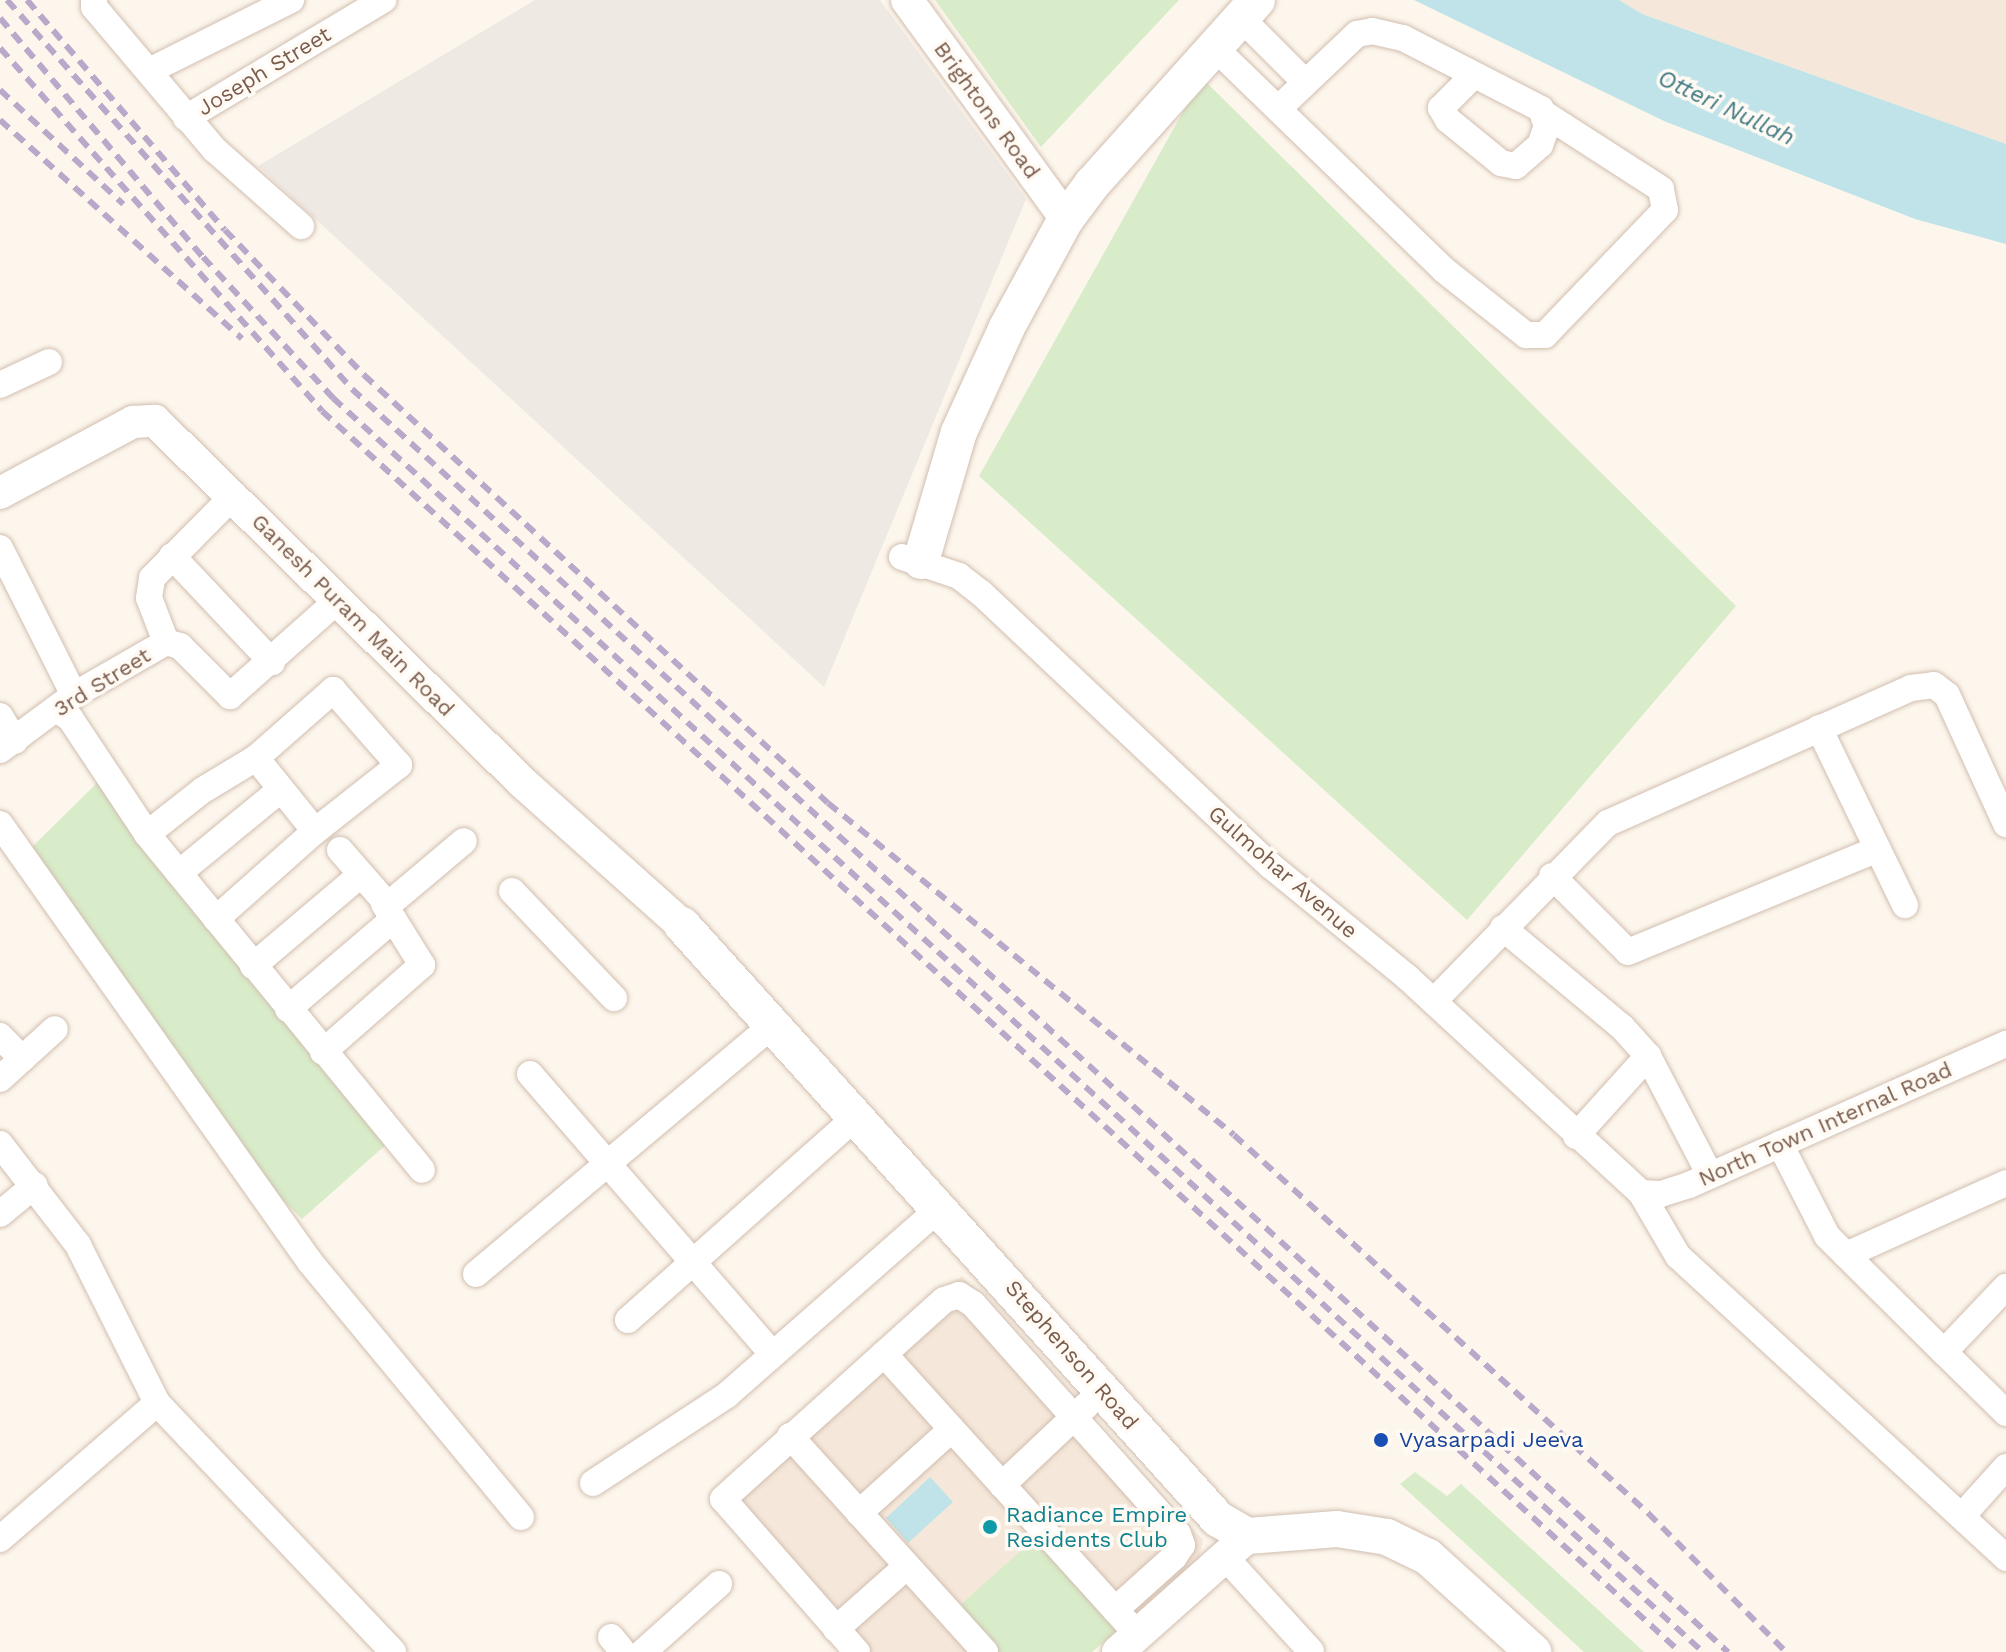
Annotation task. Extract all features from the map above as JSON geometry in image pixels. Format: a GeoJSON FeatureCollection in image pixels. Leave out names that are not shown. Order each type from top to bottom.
{"type":"FeatureCollection","features":[{"type":"Feature","properties":{"kind":"main road"},"geometry":{"type":"LineString","coordinates":[[1060,211],[1092,184],[1215,48],[1242,6]]}},
{"type":"Feature","properties":{"kind":"main road"},"geometry":{"type":"LineString","coordinates":[[911,559],[959,432],[1060,211],[1242,6]]}},
{"type":"Feature","properties":{"kind":"main road","name":"Stephenson Road"},"geometry":{"type":"LineString","coordinates":[[682,925],[941,1207],[1218,1519],[1237,1547]]}},
{"type":"Feature","properties":{"kind":"main road"},"geometry":{"type":"LineString","coordinates":[[1237,1547],[1337,1529],[1387,1537],[1428,1557],[1533,1652]]}},
{"type":"Feature","properties":{"kind":"street"},"geometry":{"type":"LineString","coordinates":[[94,0],[94,7],[186,118],[301,226]]}},
{"type":"Feature","properties":{"kind":"street"},"geometry":{"type":"LineString","coordinates":[[149,71],[291,0]]}},
{"type":"Feature","properties":{"kind":"street","name":"Joseph Street"},"geometry":{"type":"LineString","coordinates":[[186,118],[383,0]]}},
{"type":"Feature","properties":{"kind":"street","name":"Brightons Road"},"geometry":{"type":"LineString","coordinates":[[907,0],[1060,211]]}},
{"type":"Feature","properties":{"kind":"street"},"geometry":{"type":"LineString","coordinates":[[1242,6],[1305,82]]}},
{"type":"Feature","properties":{"kind":"street"},"geometry":{"type":"LineString","coordinates":[[1215,48],[1444,270],[1526,335],[1545,335],[1665,210],[1661,189],[1543,113],[1403,38],[1372,31],[1357,34],[1279,108]]}},
{"type":"Feature","properties":{"kind":"street"},"geometry":{"type":"LineString","coordinates":[[1473,76],[1441,108],[1448,120],[1501,163],[1516,166],[1540,145],[1547,126],[1543,113]]}},
{"type":"Feature","properties":{"kind":"street"},"geometry":{"type":"LineString","coordinates":[[0,385],[49,362]]}},
{"type":"Feature","properties":{"kind":"street","name":"Ganesh Puram Main Road"},"geometry":{"type":"LineString","coordinates":[[0,493],[144,418],[178,438],[337,601],[522,782],[682,925]]}},
{"type":"Feature","properties":{"kind":"street"},"geometry":{"type":"LineString","coordinates":[[234,495],[172,556],[148,588],[166,642],[180,646],[230,696],[272,662],[337,601]]}},
{"type":"Feature","properties":{"kind":"street"},"geometry":{"type":"LineString","coordinates":[[0,548],[70,718],[147,834],[422,1170]]}},
{"type":"Feature","properties":{"kind":"street"},"geometry":{"type":"LineString","coordinates":[[172,556],[272,662]]}},
{"type":"Feature","properties":{"kind":"street","name":"Gulmohar Avenue"},"geometry":{"type":"LineString","coordinates":[[911,559],[959,576],[981,593],[1271,866],[1434,1001],[1576,1136],[1641,1193],[1678,1256],[2006,1558]]}},
{"type":"Feature","properties":{"kind":"street","name":"3rd Street"},"geometry":{"type":"LineString","coordinates":[[7,746],[65,702],[166,642]]}},
{"type":"Feature","properties":{"kind":"street"},"geometry":{"type":"LineString","coordinates":[[1434,1001],[1552,876],[1628,811],[1911,688],[1942,689],[2006,824]]}},
{"type":"Feature","properties":{"kind":"street"},"geometry":{"type":"LineString","coordinates":[[147,834],[203,790],[256,758],[333,690],[399,765],[315,831],[216,919]]}},
{"type":"Feature","properties":{"kind":"street"},"geometry":{"type":"LineString","coordinates":[[0,716],[7,746]]}},
{"type":"Feature","properties":{"kind":"street"},"geometry":{"type":"LineString","coordinates":[[1819,728],[1905,905]]}},
{"type":"Feature","properties":{"kind":"street"},"geometry":{"type":"LineString","coordinates":[[256,758],[279,791],[315,831]]}},
{"type":"Feature","properties":{"kind":"street"},"geometry":{"type":"LineString","coordinates":[[179,873],[279,791]]}},
{"type":"Feature","properties":{"kind":"street"},"geometry":{"type":"LineString","coordinates":[[0,824],[310,1262],[521,1517]]}},
{"type":"Feature","properties":{"kind":"street"},"geometry":{"type":"LineString","coordinates":[[288,1009],[464,841]]}},
{"type":"Feature","properties":{"kind":"street"},"geometry":{"type":"LineString","coordinates":[[1552,876],[1628,952],[1878,849]]}},
{"type":"Feature","properties":{"kind":"street"},"geometry":{"type":"LineString","coordinates":[[323,1052],[422,965],[388,912],[340,850]]}},
{"type":"Feature","properties":{"kind":"street"},"geometry":{"type":"LineString","coordinates":[[253,966],[359,876]]}},
{"type":"Feature","properties":{"kind":"street"},"geometry":{"type":"LineString","coordinates":[[512,891],[614,998]]}},
{"type":"Feature","properties":{"kind":"street"},"geometry":{"type":"LineString","coordinates":[[1503,928],[1622,1027],[1648,1056],[1710,1175]]}},
{"type":"Feature","properties":{"kind":"street"},"geometry":{"type":"LineString","coordinates":[[476,1274],[775,1023]]}},
{"type":"Feature","properties":{"kind":"street"},"geometry":{"type":"LineString","coordinates":[[0,1079],[55,1029]]}},
{"type":"Feature","properties":{"kind":"street"},"geometry":{"type":"LineString","coordinates":[[0,1036],[22,1059]]}},
{"type":"Feature","properties":{"kind":"street","name":"North Town Internal Road"},"geometry":{"type":"LineString","coordinates":[[1641,1193],[1669,1192],[2006,1044]]}},
{"type":"Feature","properties":{"kind":"street"},"geometry":{"type":"LineString","coordinates":[[1576,1136],[1648,1056]]}},
{"type":"Feature","properties":{"kind":"street"},"geometry":{"type":"LineString","coordinates":[[530,1074],[697,1261],[772,1353]]}},
{"type":"Feature","properties":{"kind":"street"},"geometry":{"type":"LineString","coordinates":[[628,1320],[858,1115]]}},
{"type":"Feature","properties":{"kind":"street"},"geometry":{"type":"LineString","coordinates":[[0,1144],[35,1185],[78,1245],[157,1403],[393,1652]]}},
{"type":"Feature","properties":{"kind":"street"},"geometry":{"type":"LineString","coordinates":[[1780,1144],[1827,1236],[2006,1413]]}},
{"type":"Feature","properties":{"kind":"street"},"geometry":{"type":"LineString","coordinates":[[1846,1255],[2006,1183]]}},
{"type":"Feature","properties":{"kind":"street"},"geometry":{"type":"LineString","coordinates":[[0,1214],[35,1185]]}},
{"type":"Feature","properties":{"kind":"street"},"geometry":{"type":"LineString","coordinates":[[593,1483],[727,1395],[941,1207]]}},
{"type":"Feature","properties":{"kind":"street"},"geometry":{"type":"LineString","coordinates":[[1944,1352],[2006,1287]]}},
{"type":"Feature","properties":{"kind":"street"},"geometry":{"type":"LineString","coordinates":[[857,1652],[723,1499],[944,1300],[959,1295],[973,1304],[1074,1417],[1182,1545],[1115,1610]]}},
{"type":"Feature","properties":{"kind":"street"},"geometry":{"type":"LineString","coordinates":[[884,1354],[1115,1610],[1134,1644],[1237,1547],[1311,1651]]}},
{"type":"Feature","properties":{"kind":"street"},"geometry":{"type":"LineString","coordinates":[[1002,1485],[1103,1390]]}},
{"type":"Feature","properties":{"kind":"street"},"geometry":{"type":"LineString","coordinates":[[0,1539],[157,1403]]}},
{"type":"Feature","properties":{"kind":"street"},"geometry":{"type":"LineString","coordinates":[[859,1513],[952,1429]]}},
{"type":"Feature","properties":{"kind":"street"},"geometry":{"type":"LineString","coordinates":[[790,1436],[985,1652]]}},
{"type":"Feature","properties":{"kind":"street"},"geometry":{"type":"LineString","coordinates":[[1962,1516],[2006,1467]]}},
{"type":"Feature","properties":{"kind":"street"},"geometry":{"type":"LineString","coordinates":[[836,1629],[907,1566]]}},
{"type":"Feature","properties":{"kind":"street"},"geometry":{"type":"LineString","coordinates":[[643,1652],[719,1584]]}},
{"type":"Feature","properties":{"kind":"shaded area"},"geometry":{"type":"Polygon","coordinates":[[[535,0],[880,0],[1026,199],[824,687],[258,166],[535,0]]]}},
{"type":"Feature","properties":{"kind":"shaded area"},"geometry":{"type":"Polygon","coordinates":[[[1619,0],[2006,0],[2006,144],[1642,14],[1619,0]]]}},
{"type":"Feature","properties":{"kind":"shaded area"},"geometry":{"type":"Polygon","coordinates":[[[962,1276],[1203,1540],[1199,1559],[1092,1652],[844,1652],[709,1500],[962,1276]]]}},
{"type":"Feature","properties":{"kind":"green space"},"geometry":{"type":"Polygon","coordinates":[[[935,0],[1179,0],[1041,147],[935,0]]]}},
{"type":"Feature","properties":{"kind":"green space"},"geometry":{"type":"Polygon","coordinates":[[[1202,78],[1736,606],[1467,920],[979,476],[1202,78]]]}},
{"type":"Feature","properties":{"kind":"green space"},"geometry":{"type":"Polygon","coordinates":[[[101,779],[389,1142],[302,1219],[271,1188],[30,849],[101,779]]]}},
{"type":"Feature","properties":{"kind":"green space"},"geometry":{"type":"Polygon","coordinates":[[[1415,1472],[1447,1496],[1461,1484],[1644,1652],[1584,1652],[1400,1484],[1415,1472]]]}},
{"type":"Feature","properties":{"kind":"green space"},"geometry":{"type":"Polygon","coordinates":[[[1035,1538],[1117,1630],[1092,1652],[998,1652],[958,1607],[1035,1538]]]}},
{"type":"Feature","properties":{"kind":"water","name":"Otteri Nullah"},"geometry":{"type":"Polygon","coordinates":[[[1414,0],[1619,0],[1642,14],[2006,144],[2006,244],[1915,219],[1664,121],[1414,0]]]}},
{"type":"Feature","properties":{"kind":"water"},"geometry":{"type":"Polygon","coordinates":[[[930,1477],[953,1502],[908,1543],[886,1518],[930,1477]]]}},
{"type":"Feature","properties":{"kind":"railway"},"geometry":{"type":"LineString","coordinates":[[7,0],[352,389],[1728,1652]]}},
{"type":"Feature","properties":{"kind":"railway"},"geometry":{"type":"LineString","coordinates":[[27,0],[225,230],[364,375],[828,803],[1234,1135],[1648,1513],[1786,1652]]}},
{"type":"Feature","properties":{"kind":"railway"},"geometry":{"type":"LineString","coordinates":[[0,18],[203,257],[333,398],[1703,1652]]}},
{"type":"Feature","properties":{"kind":"railway"},"geometry":{"type":"LineString","coordinates":[[0,48],[322,411],[1680,1652]]}},
{"type":"Feature","properties":{"kind":"railway"},"geometry":{"type":"LineString","coordinates":[[0,90],[123,204]]}},
{"type":"Feature","properties":{"kind":"railway"},"geometry":{"type":"LineString","coordinates":[[0,120],[242,339]]}},
{"type":"Feature","properties":{"kind":"place","name":"Vyasarpadi Jeeva"},"geometry":{"type":"Point","coordinates":[1381,1440]}},
{"type":"Feature","properties":{"kind":"place","name":"Radiance Empire Residents Club"},"geometry":{"type":"Point","coordinates":[990,1527]}}]}
